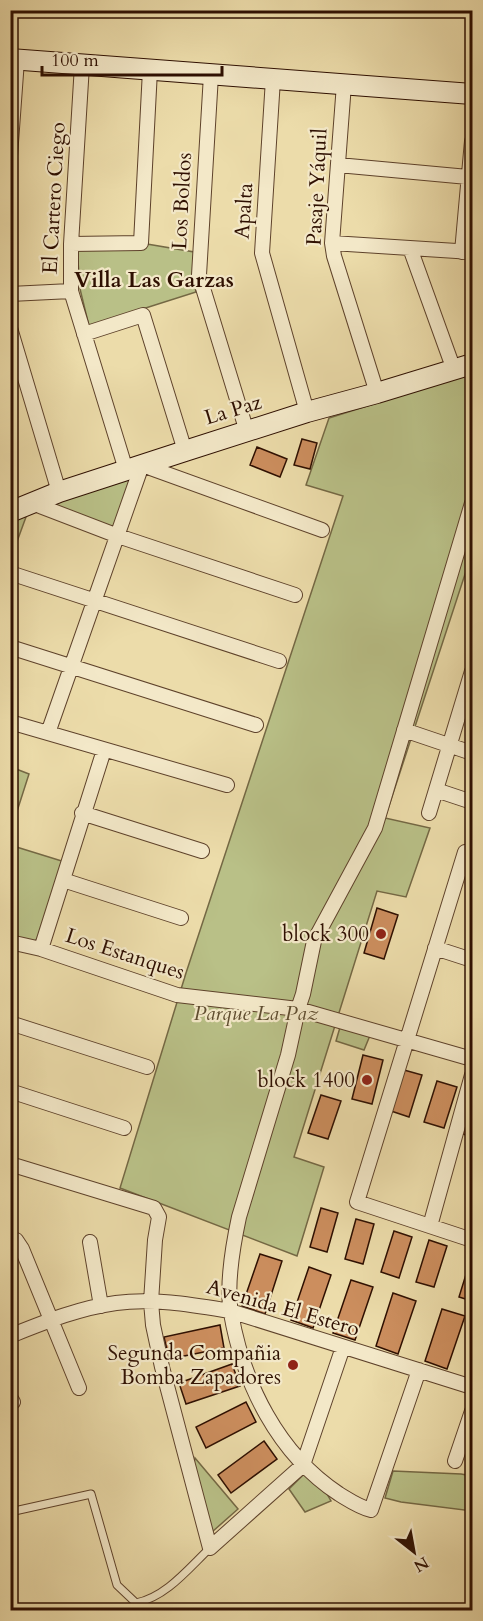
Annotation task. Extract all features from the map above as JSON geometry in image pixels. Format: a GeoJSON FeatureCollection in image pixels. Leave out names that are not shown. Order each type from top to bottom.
{"type":"FeatureCollection","features":[{"type":"Feature","properties":{"kind":"street"},"geometry":{"type":"LineString","coordinates":[[10,156],[14,60],[472,94]]}},
{"type":"Feature","properties":{"kind":"street","name":"El Cartero Ciego"},"geometry":{"type":"LineString","coordinates":[[82,65],[71,244],[71,291],[84,334],[134,467]]}},
{"type":"Feature","properties":{"kind":"street"},"geometry":{"type":"LineString","coordinates":[[71,244],[141,243],[150,70]]}},
{"type":"Feature","properties":{"kind":"street","name":"Los Boldos"},"geometry":{"type":"LineString","coordinates":[[211,75],[199,275],[246,432]]}},
{"type":"Feature","properties":{"kind":"street","name":"Apalta"},"geometry":{"type":"LineString","coordinates":[[273,79],[262,253],[307,412]]}},
{"type":"Feature","properties":{"kind":"street","name":"Pasaje Yáquil"},"geometry":{"type":"LineString","coordinates":[[344,84],[332,243],[334,256],[377,393]]}},
{"type":"Feature","properties":{"kind":"street"},"geometry":{"type":"LineString","coordinates":[[332,243],[467,252],[468,177],[472,141]]}},
{"type":"Feature","properties":{"kind":"street"},"geometry":{"type":"LineString","coordinates":[[338,165],[468,177]]}},
{"type":"Feature","properties":{"kind":"street"},"geometry":{"type":"LineString","coordinates":[[410,248],[463,367]]}},
{"type":"Feature","properties":{"kind":"street"},"geometry":{"type":"LineString","coordinates":[[10,294],[71,291]]}},
{"type":"Feature","properties":{"kind":"street"},"geometry":{"type":"LineString","coordinates":[[84,334],[143,315],[185,451]]}},
{"type":"Feature","properties":{"kind":"street"},"geometry":{"type":"LineString","coordinates":[[10,328],[59,492]]}},
{"type":"Feature","properties":{"kind":"street","name":"La Paz"},"geometry":{"type":"LineString","coordinates":[[10,512],[59,492],[134,467],[307,412],[463,367]]}},
{"type":"Feature","properties":{"kind":"street"},"geometry":{"type":"LineString","coordinates":[[48,733],[118,536],[134,467],[322,530]]}},
{"type":"Feature","properties":{"kind":"street"},"geometry":{"type":"LineString","coordinates":[[32,503],[118,536],[295,595]]}},
{"type":"Feature","properties":{"kind":"street"},"geometry":{"type":"LineString","coordinates":[[419,1370],[371,1510],[364,1508],[335,1491],[303,1465],[278,1432],[253,1387],[230,1311],[232,1263],[239,1217],[288,1055],[314,940],[375,828],[472,503]]}},
{"type":"Feature","properties":{"kind":"street"},"geometry":{"type":"LineString","coordinates":[[10,573],[279,661]]}},
{"type":"Feature","properties":{"kind":"street"},"geometry":{"type":"LineString","coordinates":[[10,647],[256,725]]}},
{"type":"Feature","properties":{"kind":"street"},"geometry":{"type":"LineString","coordinates":[[429,813],[472,671]]}},
{"type":"Feature","properties":{"kind":"street"},"geometry":{"type":"LineString","coordinates":[[10,722],[227,785]]}},
{"type":"Feature","properties":{"kind":"street"},"geometry":{"type":"LineString","coordinates":[[404,730],[472,753]]}},
{"type":"Feature","properties":{"kind":"street"},"geometry":{"type":"LineString","coordinates":[[41,949],[82,813],[104,750]]}},
{"type":"Feature","properties":{"kind":"street"},"geometry":{"type":"LineString","coordinates":[[436,790],[472,802]]}},
{"type":"Feature","properties":{"kind":"street"},"geometry":{"type":"LineString","coordinates":[[82,813],[202,851]]}},
{"type":"Feature","properties":{"kind":"street"},"geometry":{"type":"LineString","coordinates":[[465,852],[466,871],[435,948],[357,1202],[472,1240]]}},
{"type":"Feature","properties":{"kind":"street"},"geometry":{"type":"LineString","coordinates":[[63,880],[182,918]]}},
{"type":"Feature","properties":{"kind":"street","name":"Los Estanques"},"geometry":{"type":"LineString","coordinates":[[10,942],[41,949],[177,995],[298,1009],[472,1059]]}},
{"type":"Feature","properties":{"kind":"street"},"geometry":{"type":"LineString","coordinates":[[435,948],[472,960]]}},
{"type":"Feature","properties":{"kind":"street"},"geometry":{"type":"LineString","coordinates":[[10,1023],[147,1067]]}},
{"type":"Feature","properties":{"kind":"street"},"geometry":{"type":"LineString","coordinates":[[430,1226],[472,1075]]}},
{"type":"Feature","properties":{"kind":"street"},"geometry":{"type":"LineString","coordinates":[[10,1091],[124,1128]]}},
{"type":"Feature","properties":{"kind":"street"},"geometry":{"type":"LineString","coordinates":[[10,1164],[154,1208],[157,1213],[159,1217],[155,1240],[151,1302],[153,1325],[210,1548],[303,1465],[343,1347]]}},
{"type":"Feature","properties":{"kind":"street"},"geometry":{"type":"LineString","coordinates":[[10,1239],[16,1240],[22,1249],[79,1388]]}},
{"type":"Feature","properties":{"kind":"street"},"geometry":{"type":"LineString","coordinates":[[90,1242],[101,1306]]}},
{"type":"Feature","properties":{"kind":"street","name":"Avenida El Estero"},"geometry":{"type":"LineString","coordinates":[[10,1336],[51,1320],[101,1306],[151,1302],[189,1304],[230,1311],[472,1387]]}},
{"type":"Feature","properties":{"kind":"street"},"geometry":{"type":"LineString","coordinates":[[455,1461],[472,1411]]}},
{"type":"Feature","properties":{"kind":"lane"},"geometry":{"type":"LineString","coordinates":[[10,1512],[91,1494],[117,1585],[136,1603],[149,1600],[173,1583],[210,1548]]}},
{"type":"Feature","properties":{"kind":"green space"},"geometry":{"type":"Polygon","coordinates":[[[141,243],[194,252],[193,275],[196,292],[89,326],[80,289],[77,247],[141,243]]]}},
{"type":"Feature","properties":{"kind":"green space","name":"Parque La Paz"},"geometry":{"type":"Polygon","coordinates":[[[472,373],[472,553],[385,818],[430,828],[406,897],[377,891],[294,1157],[324,1167],[297,1256],[120,1188],[186,973],[343,496],[306,485],[329,418],[472,373]]]}},
{"type":"Feature","properties":{"kind":"green space"},"geometry":{"type":"Polygon","coordinates":[[[137,470],[116,528],[39,503],[137,470]]]}},
{"type":"Feature","properties":{"kind":"green space"},"geometry":{"type":"Polygon","coordinates":[[[30,506],[11,558],[11,513],[30,506]]]}},
{"type":"Feature","properties":{"kind":"green space"},"geometry":{"type":"Polygon","coordinates":[[[10,767],[29,774],[11,830],[10,767]]]}},
{"type":"Feature","properties":{"kind":"green space"},"geometry":{"type":"Polygon","coordinates":[[[10,845],[65,862],[40,946],[11,938],[10,845]]]}},
{"type":"Feature","properties":{"kind":"green space"},"geometry":{"type":"Polygon","coordinates":[[[341,1024],[371,1033],[364,1050],[336,1041],[341,1024]]]}},
{"type":"Feature","properties":{"kind":"green space"},"geometry":{"type":"Polygon","coordinates":[[[195,1458],[238,1509],[212,1532],[194,1464],[195,1458]]]}},
{"type":"Feature","properties":{"kind":"green space"},"geometry":{"type":"Polygon","coordinates":[[[393,1471],[472,1476],[472,1511],[385,1498],[393,1471]]]}},
{"type":"Feature","properties":{"kind":"green space"},"geometry":{"type":"Polygon","coordinates":[[[304,1474],[327,1494],[331,1501],[305,1512],[289,1489],[304,1474]]]}},
{"type":"Feature","properties":{"kind":"building"},"geometry":{"type":"Polygon","coordinates":[[[302,439],[317,443],[310,469],[294,465],[302,439]]]}},
{"type":"Feature","properties":{"kind":"building"},"geometry":{"type":"Polygon","coordinates":[[[257,447],[287,459],[280,477],[250,465],[257,447]]]}},
{"type":"Feature","properties":{"kind":"building","name":"block 300"},"geometry":{"type":"Polygon","coordinates":[[[377,908],[398,915],[384,959],[364,953],[377,908]]]}},
{"type":"Feature","properties":{"kind":"building","name":"block 1400"},"geometry":{"type":"Polygon","coordinates":[[[363,1055],[383,1060],[372,1104],[352,1099],[363,1055]]]}},
{"type":"Feature","properties":{"kind":"building"},"geometry":{"type":"Polygon","coordinates":[[[404,1070],[422,1075],[409,1117],[391,1111],[404,1070]]]}},
{"type":"Feature","properties":{"kind":"building"},"geometry":{"type":"Polygon","coordinates":[[[437,1081],[457,1087],[444,1128],[424,1122],[437,1081]]]}},
{"type":"Feature","properties":{"kind":"building"},"geometry":{"type":"Polygon","coordinates":[[[321,1095],[341,1101],[328,1139],[308,1133],[321,1095]]]}},
{"type":"Feature","properties":{"kind":"building"},"geometry":{"type":"Polygon","coordinates":[[[472,1102],[472,1137],[463,1134],[472,1102]]]}},
{"type":"Feature","properties":{"kind":"building"},"geometry":{"type":"Polygon","coordinates":[[[321,1208],[338,1213],[327,1252],[310,1247],[321,1208]]]}},
{"type":"Feature","properties":{"kind":"building"},"geometry":{"type":"Polygon","coordinates":[[[356,1219],[374,1224],[363,1264],[345,1259],[356,1219]]]}},
{"type":"Feature","properties":{"kind":"building"},"geometry":{"type":"Polygon","coordinates":[[[394,1231],[412,1237],[399,1278],[381,1272],[394,1231]]]}},
{"type":"Feature","properties":{"kind":"building"},"geometry":{"type":"Polygon","coordinates":[[[429,1240],[447,1246],[434,1287],[416,1282],[429,1240]]]}},
{"type":"Feature","properties":{"kind":"building"},"geometry":{"type":"Polygon","coordinates":[[[260,1254],[282,1261],[265,1314],[242,1306],[260,1254]]]}},
{"type":"Feature","properties":{"kind":"building"},"geometry":{"type":"Polygon","coordinates":[[[472,1255],[472,1301],[459,1297],[472,1255]]]}},
{"type":"Feature","properties":{"kind":"building"},"geometry":{"type":"Polygon","coordinates":[[[309,1267],[331,1275],[313,1328],[291,1320],[309,1267]]]}},
{"type":"Feature","properties":{"kind":"building"},"geometry":{"type":"Polygon","coordinates":[[[351,1280],[373,1287],[355,1340],[333,1333],[351,1280]]]}},
{"type":"Feature","properties":{"kind":"building"},"geometry":{"type":"Polygon","coordinates":[[[393,1293],[416,1301],[398,1354],[376,1346],[393,1293]]]}},
{"type":"Feature","properties":{"kind":"building"},"geometry":{"type":"Polygon","coordinates":[[[442,1309],[465,1316],[447,1369],[425,1361],[442,1309]]]}},
{"type":"Feature","properties":{"kind":"building"},"geometry":{"type":"Polygon","coordinates":[[[220,1325],[224,1348],[169,1359],[164,1337],[220,1325]]]}},
{"type":"Feature","properties":{"kind":"building"},"geometry":{"type":"Polygon","coordinates":[[[232,1364],[240,1386],[186,1404],[179,1383],[232,1364]]]}},
{"type":"Feature","properties":{"kind":"building"},"geometry":{"type":"Polygon","coordinates":[[[246,1402],[256,1422],[206,1448],[196,1427],[246,1402]]]}},
{"type":"Feature","properties":{"kind":"building"},"geometry":{"type":"Polygon","coordinates":[[[264,1441],[277,1459],[231,1493],[218,1475],[264,1441]]]}},
{"type":"Feature","properties":{"kind":"place","name":"block 300"},"geometry":{"type":"Point","coordinates":[381,934]}},
{"type":"Feature","properties":{"kind":"place","name":"block 1400"},"geometry":{"type":"Point","coordinates":[367,1080]}},
{"type":"Feature","properties":{"kind":"place","name":"Segunda Compañia Bomba Zapadores"},"geometry":{"type":"Point","coordinates":[293,1365]}},
{"type":"Feature","properties":{"kind":"district","name":"Villa Las Garzas"},"geometry":{"type":"Point","coordinates":[154,280]}}]}
